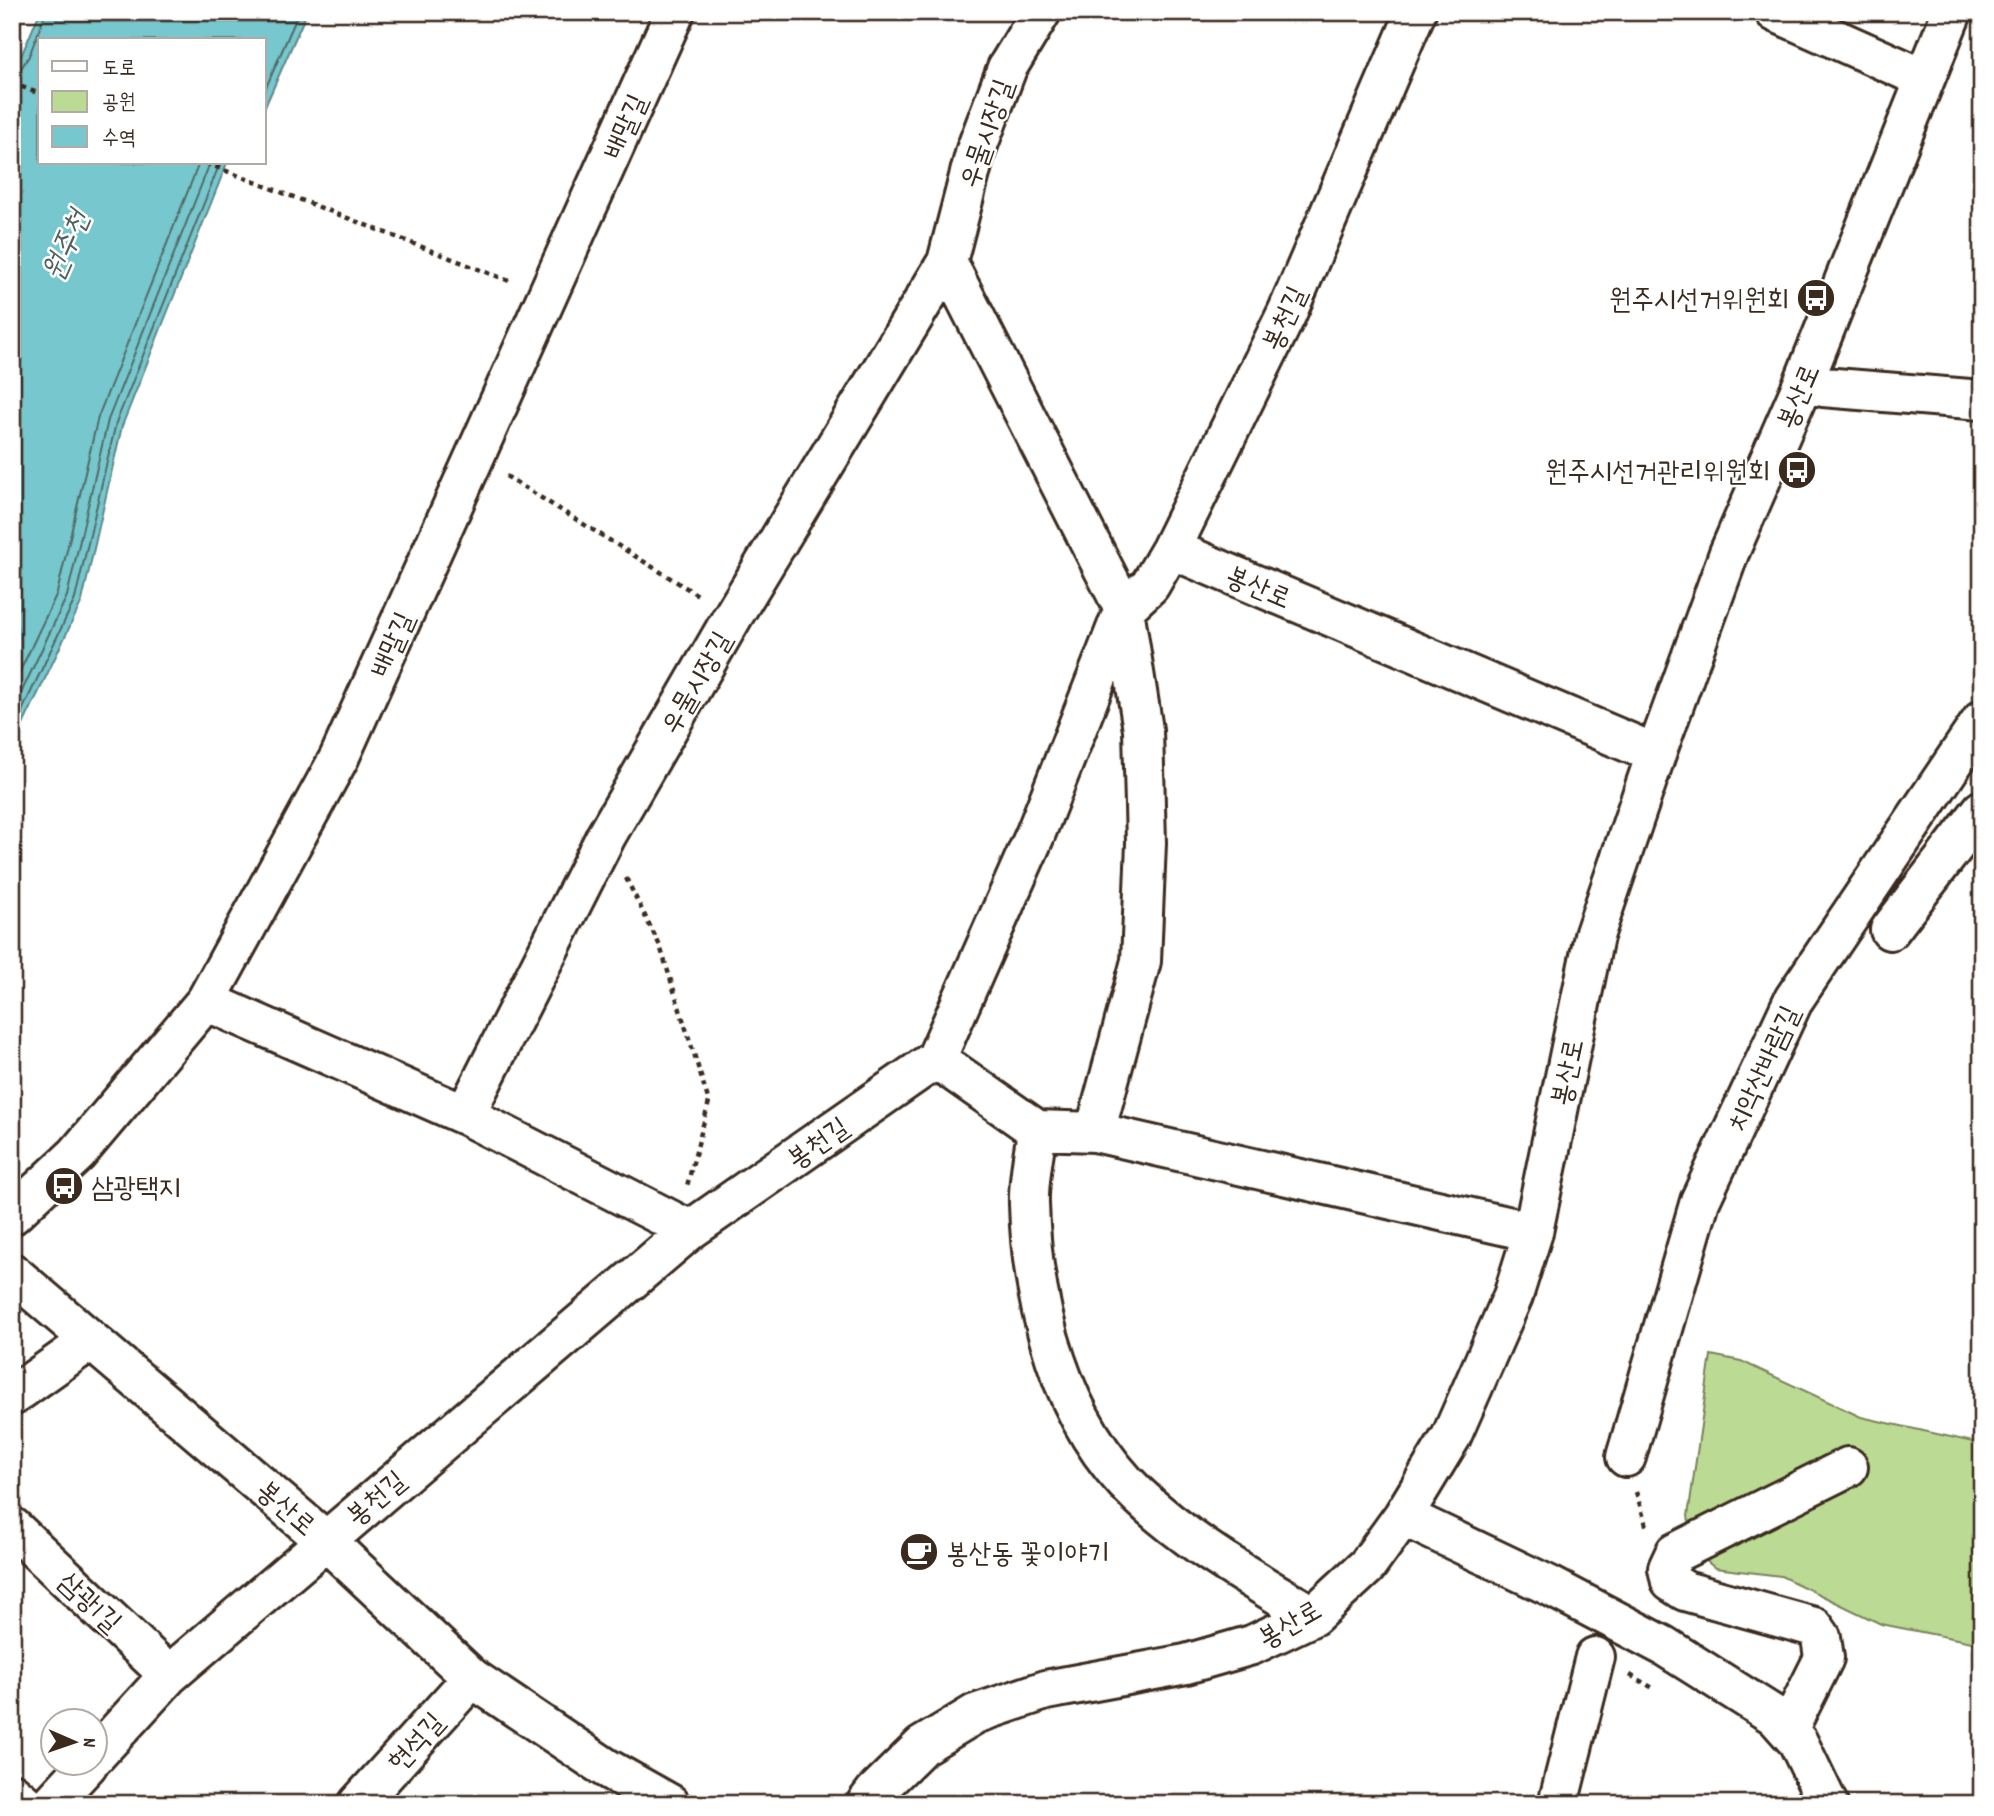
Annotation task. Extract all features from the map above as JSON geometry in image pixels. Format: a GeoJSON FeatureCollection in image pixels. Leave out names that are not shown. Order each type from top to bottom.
{"type":"FeatureCollection","features":[{"type":"Feature","properties":{"kind":"street","name":"배말길"},"geometry":{"type":"LineString","coordinates":[[12,1215],[78,1154],[206,1001],[340,758],[675,12]]}},
{"type":"Feature","properties":{"kind":"street","name":"우물시장길"},"geometry":{"type":"LineString","coordinates":[[465,1115],[606,836],[733,616],[947,262],[976,150],[1007,68],[1041,12]]}},
{"type":"Feature","properties":{"kind":"street","name":"봉천길"},"geometry":{"type":"LineString","coordinates":[[325,1540],[690,1230],[936,1059],[1035,835],[1124,609],[1150,585],[1171,549],[1287,313],[1416,12]]}},
{"type":"Feature","properties":{"kind":"street"},"geometry":{"type":"LineString","coordinates":[[1775,12],[1925,79]]}},
{"type":"Feature","properties":{"kind":"street","name":"봉산로"},"geometry":{"type":"LineString","coordinates":[[866,1804],[922,1746],[975,1714],[1046,1690],[1186,1664],[1252,1645],[1312,1616],[1367,1566],[1404,1516],[1451,1437],[1513,1296],[1532,1232],[1594,936],[1656,754],[1729,553],[1804,381],[1952,12]]}},
{"type":"Feature","properties":{"kind":"street"},"geometry":{"type":"LineString","coordinates":[[947,262],[1124,609],[1143,730],[1146,843],[1141,961],[1095,1132]]}},
{"type":"Feature","properties":{"kind":"street"},"geometry":{"type":"LineString","coordinates":[[1804,381],[1823,387],[1982,400]]}},
{"type":"Feature","properties":{"kind":"street","name":"봉산로"},"geometry":{"type":"LineString","coordinates":[[1171,549],[1656,754]]}},
{"type":"Feature","properties":{"kind":"street","name":"치악산바람길"},"geometry":{"type":"LineString","coordinates":[[1626,1457],[1700,1201],[1794,999],[1982,720]]}},
{"type":"Feature","properties":{"kind":"street"},"geometry":{"type":"LineString","coordinates":[[1890,930],[1982,810]]}},
{"type":"Feature","properties":{"kind":"street"},"geometry":{"type":"LineString","coordinates":[[206,1001],[465,1115],[690,1230]]}},
{"type":"Feature","properties":{"kind":"street"},"geometry":{"type":"LineString","coordinates":[[936,1059],[1037,1130],[1095,1132],[1532,1232]]}},
{"type":"Feature","properties":{"kind":"street"},"geometry":{"type":"LineString","coordinates":[[1037,1130],[1029,1202],[1040,1306],[1062,1381],[1095,1444],[1137,1495],[1205,1550],[1312,1616]]}},
{"type":"Feature","properties":{"kind":"street","name":"봉산로"},"geometry":{"type":"LineString","coordinates":[[12,1273],[325,1540],[472,1678],[606,1768],[670,1804]]}},
{"type":"Feature","properties":{"kind":"street"},"geometry":{"type":"LineString","coordinates":[[12,1396],[91,1340]]}},
{"type":"Feature","properties":{"kind":"street"},"geometry":{"type":"LineString","coordinates":[[1788,1730],[1824,1658],[1821,1637],[1814,1627],[1685,1591],[1671,1582],[1668,1568],[1675,1553],[1848,1467]]}},
{"type":"Feature","properties":{"kind":"street"},"geometry":{"type":"LineString","coordinates":[[1404,1516],[1550,1586],[1664,1646],[1775,1716],[1798,1742],[1828,1804]]}},
{"type":"Feature","properties":{"kind":"street","name":"삼광1길"},"geometry":{"type":"LineString","coordinates":[[12,1527],[169,1675]]}},
{"type":"Feature","properties":{"kind":"street"},"geometry":{"type":"LineString","coordinates":[[108,1742],[169,1675],[325,1540]]}},
{"type":"Feature","properties":{"kind":"street"},"geometry":{"type":"LineString","coordinates":[[1558,1804],[1595,1657]]}},
{"type":"Feature","properties":{"kind":"street","name":"현석길"},"geometry":{"type":"LineString","coordinates":[[358,1804],[472,1678]]}},
{"type":"Feature","properties":{"kind":"street"},"geometry":{"type":"LineString","coordinates":[[51,1804],[74,1778]]}},
{"type":"Feature","properties":{"kind":"street"},"geometry":{"type":"LineString","coordinates":[[12,1793],[25,1804]]}},
{"type":"Feature","properties":{"kind":"path"},"geometry":{"type":"LineString","coordinates":[[12,83],[38,93]]}},
{"type":"Feature","properties":{"kind":"path"},"geometry":{"type":"LineString","coordinates":[[208,164],[548,295]]}},
{"type":"Feature","properties":{"kind":"path"},"geometry":{"type":"LineString","coordinates":[[475,457],[733,616]]}},
{"type":"Feature","properties":{"kind":"path"},"geometry":{"type":"LineString","coordinates":[[606,836],[660,946],[709,1102],[682,1206],[690,1230]]}},
{"type":"Feature","properties":{"kind":"path"},"geometry":{"type":"LineString","coordinates":[[1626,1457],[1655,1554],[1668,1568]]}},
{"type":"Feature","properties":{"kind":"green space"},"geometry":{"type":"Polygon","coordinates":[[[1711,1355],[1741,1361],[1861,1417],[1982,1444],[1982,1644],[1881,1624],[1781,1576],[1715,1568],[1694,1551],[1688,1516],[1711,1355]]]}},
{"type":"Feature","properties":{"kind":"water","name":"원주천"},"geometry":{"type":"Polygon","coordinates":[[[40,12],[307,12],[266,104],[266,38],[38,38],[38,164],[227,164],[122,426],[82,601],[12,748],[12,70],[40,12]]]}},
{"type":"Feature","properties":{"kind":"place","name":"원주시선거위원회"},"geometry":{"type":"Point","coordinates":[1816,298]}},
{"type":"Feature","properties":{"kind":"place","name":"원주시선거관리위원회"},"geometry":{"type":"Point","coordinates":[1797,470]}},
{"type":"Feature","properties":{"kind":"place","name":"삼광택지"},"geometry":{"type":"Point","coordinates":[64,1186]}},
{"type":"Feature","properties":{"kind":"place","name":"봉산동 꽃이야기"},"geometry":{"type":"Point","coordinates":[919,1552]}}]}
